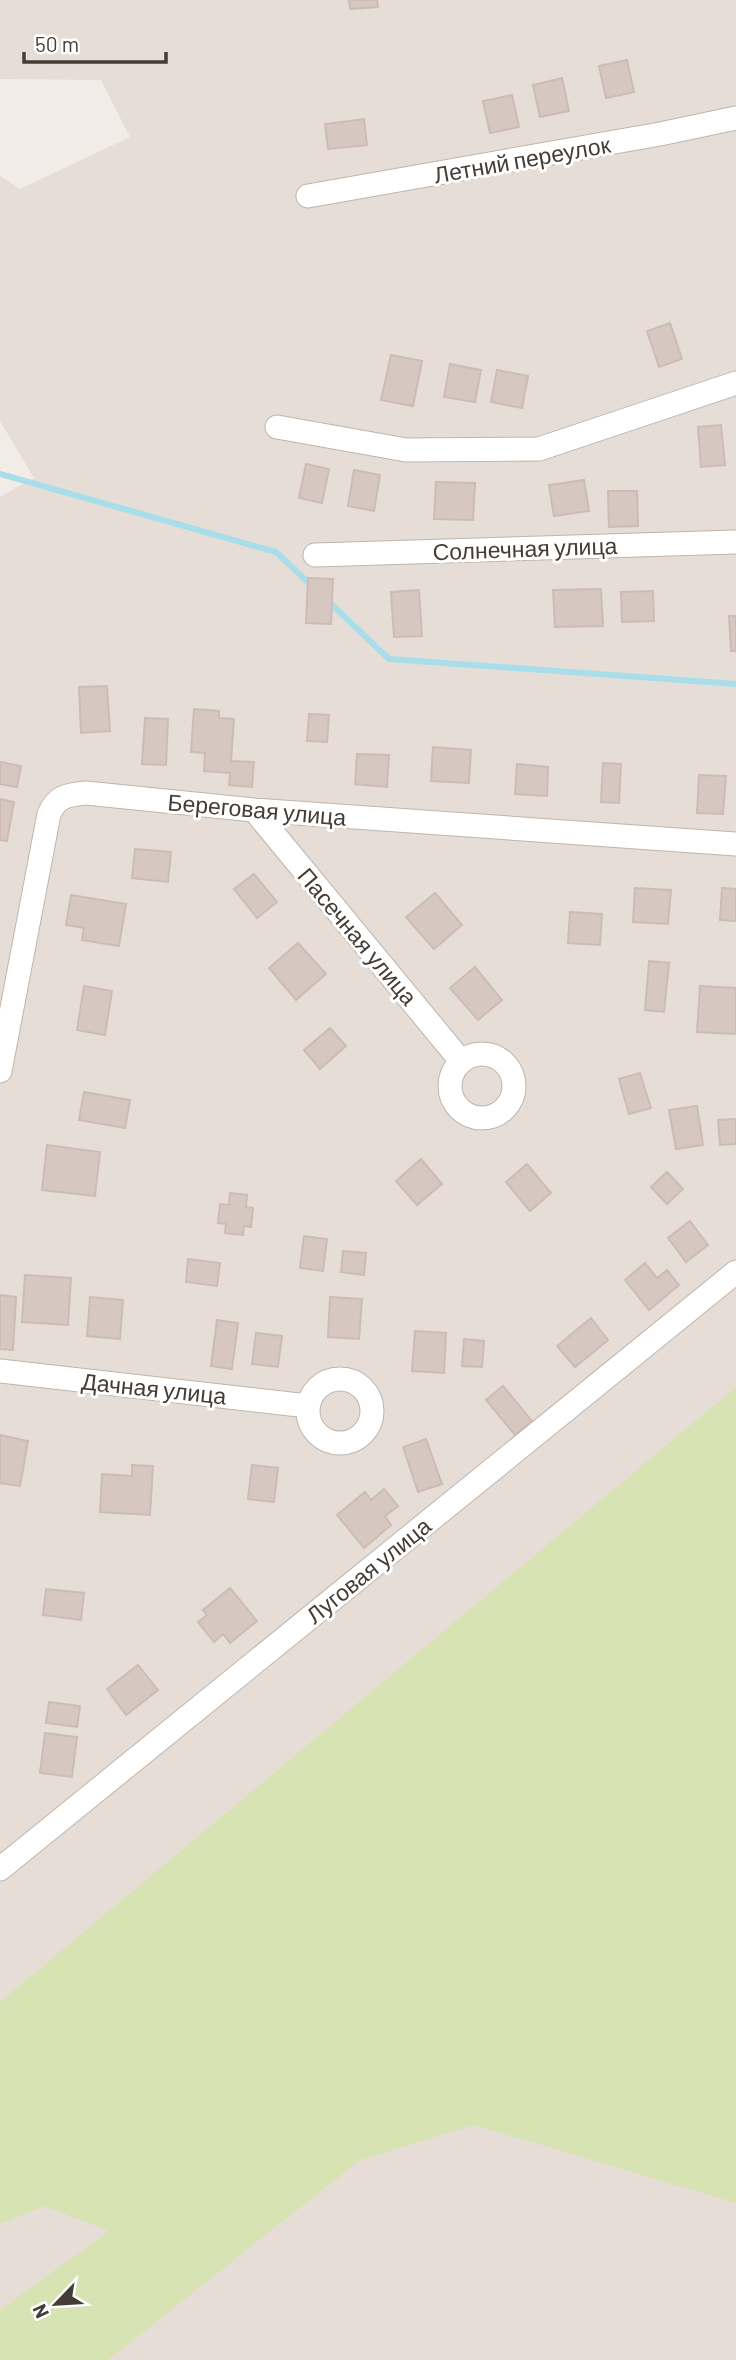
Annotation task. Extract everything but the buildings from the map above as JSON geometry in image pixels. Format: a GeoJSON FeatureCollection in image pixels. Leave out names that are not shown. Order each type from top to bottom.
{"type":"FeatureCollection","features":[{"type":"Feature","properties":{"kind":"street","name":"Летний переулок"},"geometry":{"type":"LineString","coordinates":[[308,196],[736,118]]}},
{"type":"Feature","properties":{"kind":"street"},"geometry":{"type":"LineString","coordinates":[[277,427],[406,450],[539,449],[736,383]]}},
{"type":"Feature","properties":{"kind":"street","name":"Солнечная улица"},"geometry":{"type":"LineString","coordinates":[[315,555],[736,542]]}},
{"type":"Feature","properties":{"kind":"street","name":"Береговая улица"},"geometry":{"type":"LineString","coordinates":[[0,1071],[49,814],[55,801],[66,795],[86,793],[254,810],[736,844]]}},
{"type":"Feature","properties":{"kind":"street","name":"Пасечная улица"},"geometry":{"type":"LineString","coordinates":[[254,810],[461,1061]]}},
{"type":"Feature","properties":{"kind":"street","name":"Луговая улица"},"geometry":{"type":"LineString","coordinates":[[0,1869],[736,1272]]}},
{"type":"Feature","properties":{"kind":"street","name":"Дачная улица"},"geometry":{"type":"LineString","coordinates":[[0,1371],[308,1406]]}},
{"type":"Feature","properties":{"kind":"shaded area"},"geometry":{"type":"Polygon","coordinates":[[[0,0],[736,0],[736,2360],[0,2360],[0,497],[34,478],[0,421],[0,176],[20,189],[130,137],[101,80],[0,79],[0,0]]]}},
{"type":"Feature","properties":{"kind":"green space"},"geometry":{"type":"Polygon","coordinates":[[[736,1387],[736,2203],[474,2125],[360,2160],[108,2360],[0,2360],[0,2310],[109,2231],[44,2206],[0,2224],[0,2002],[736,1387]]]}},
{"type":"Feature","properties":{"kind":"waterway"},"geometry":{"type":"LineString","coordinates":[[0,474],[276,552],[312,586]]}},
{"type":"Feature","properties":{"kind":"waterway"},"geometry":{"type":"LineString","coordinates":[[328,601],[389,659],[736,684]]}}]}
